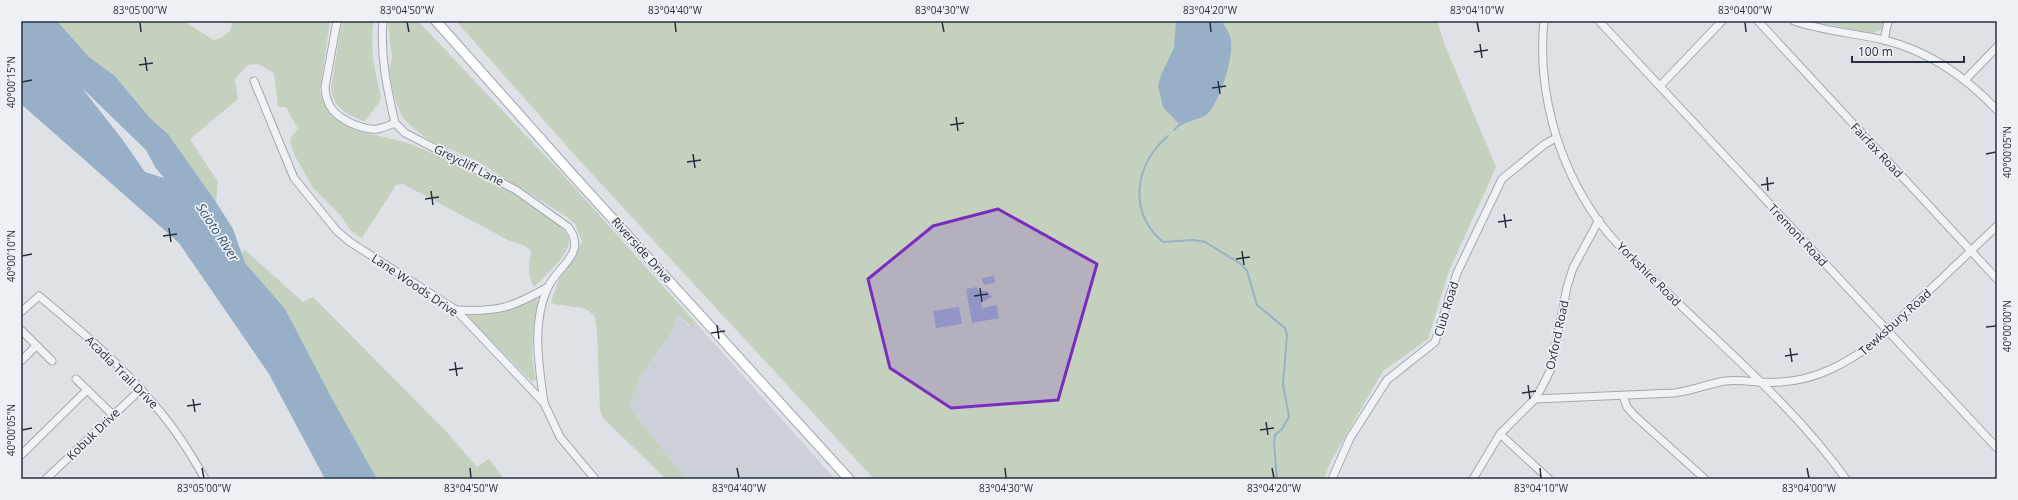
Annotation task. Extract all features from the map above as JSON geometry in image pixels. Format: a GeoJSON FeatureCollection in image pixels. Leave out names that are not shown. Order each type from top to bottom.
{"type":"FeatureCollection","features":[{"type":"Feature","properties":{"kind":"main road","name":"Riverside Drive"},"geometry":{"type":"LineString","coordinates":[[436,21],[571,173],[849,479]]}},
{"type":"Feature","properties":{"kind":"street"},"geometry":{"type":"LineString","coordinates":[[337,21],[325,87],[326,98],[329,106],[342,119],[365,129],[377,129],[395,123],[385,79],[382,36],[383,21]]}},
{"type":"Feature","properties":{"kind":"street","name":"Yorkshire Road"},"geometry":{"type":"LineString","coordinates":[[1544,21],[1543,49],[1546,89],[1556,138],[1584,198],[1599,220],[1625,251],[1761,382],[1801,423],[1846,479]]}},
{"type":"Feature","properties":{"kind":"street","name":"Tremont Road"},"geometry":{"type":"LineString","coordinates":[[1599,21],[1997,448]]}},
{"type":"Feature","properties":{"kind":"street"},"geometry":{"type":"LineString","coordinates":[[1660,86],[1722,21]]}},
{"type":"Feature","properties":{"kind":"street","name":"Fairfax Road"},"geometry":{"type":"LineString","coordinates":[[1758,21],[1997,279]]}},
{"type":"Feature","properties":{"kind":"street"},"geometry":{"type":"LineString","coordinates":[[1794,21],[1821,29],[1884,40],[1911,48],[1935,58],[1966,79],[1997,110]]}},
{"type":"Feature","properties":{"kind":"street"},"geometry":{"type":"LineString","coordinates":[[1884,40],[1888,21]]}},
{"type":"Feature","properties":{"kind":"street"},"geometry":{"type":"LineString","coordinates":[[1966,79],[1997,47]]}},
{"type":"Feature","properties":{"kind":"street","name":"Lane Woods Drive"},"geometry":{"type":"LineString","coordinates":[[254,81],[294,178],[337,231],[361,249],[456,310],[544,403],[560,437],[595,479]]}},
{"type":"Feature","properties":{"kind":"street","name":"Greycliff Lane"},"geometry":{"type":"LineString","coordinates":[[395,123],[405,133],[516,190],[568,227],[574,235],[576,245],[573,254],[548,287],[537,334],[538,358],[544,403]]}},
{"type":"Feature","properties":{"kind":"street","name":"Club Road"},"geometry":{"type":"LineString","coordinates":[[1332,479],[1350,438],[1384,383],[1394,373],[1436,342],[1457,273],[1502,179],[1544,144],[1556,138]]}},
{"type":"Feature","properties":{"kind":"street","name":"Oxford Road"},"geometry":{"type":"LineString","coordinates":[[1473,479],[1500,434],[1535,399],[1551,369],[1567,287],[1573,268],[1599,220]]}},
{"type":"Feature","properties":{"kind":"street","name":"Tewksbury Road"},"geometry":{"type":"LineString","coordinates":[[1535,399],[1623,396],[1690,391],[1725,381],[1744,380],[1782,382],[1818,375],[1832,370],[1857,356],[1887,331],[1972,252],[1997,226]]}},
{"type":"Feature","properties":{"kind":"street","name":"Greycliff Lane"},"geometry":{"type":"LineString","coordinates":[[456,310],[497,310],[510,307],[548,287]]}},
{"type":"Feature","properties":{"kind":"street","name":"Acadia Trail Drive"},"geometry":{"type":"LineString","coordinates":[[21,312],[40,296],[100,349],[141,389],[171,426],[205,479]]}},
{"type":"Feature","properties":{"kind":"street"},"geometry":{"type":"LineString","coordinates":[[21,330],[52,362]]}},
{"type":"Feature","properties":{"kind":"street"},"geometry":{"type":"LineString","coordinates":[[21,361],[36,346]]}},
{"type":"Feature","properties":{"kind":"street"},"geometry":{"type":"LineString","coordinates":[[76,379],[113,415]]}},
{"type":"Feature","properties":{"kind":"street","name":"Kobuk Drive"},"geometry":{"type":"LineString","coordinates":[[46,479],[141,389]]}},
{"type":"Feature","properties":{"kind":"street"},"geometry":{"type":"LineString","coordinates":[[21,455],[87,390]]}},
{"type":"Feature","properties":{"kind":"street"},"geometry":{"type":"LineString","coordinates":[[1623,396],[1627,407],[1635,416],[1705,479]]}},
{"type":"Feature","properties":{"kind":"street"},"geometry":{"type":"LineString","coordinates":[[1500,434],[1549,479]]}},
{"type":"Feature","properties":{"kind":"highlighted area"},"geometry":{"type":"Polygon","coordinates":[[[998,209],[1097,264],[1058,400],[951,408],[890,368],[868,279],[933,226],[998,209]]]}},
{"type":"Feature","properties":{"kind":"shaded area"},"geometry":{"type":"Polygon","coordinates":[[[677,314],[689,326],[695,325],[696,323],[835,479],[686,479],[631,409],[630,405],[640,377],[674,329],[677,314]]]}},
{"type":"Feature","properties":{"kind":"green space"},"geometry":{"type":"Polygon","coordinates":[[[57,21],[183,21],[214,40],[221,38],[230,31],[232,24],[230,21],[330,21],[320,90],[324,104],[332,116],[340,122],[356,129],[421,148],[498,185],[548,216],[564,230],[569,242],[568,248],[555,266],[534,287],[529,274],[531,251],[525,246],[510,241],[403,184],[396,185],[362,238],[351,231],[341,216],[313,188],[295,156],[290,142],[291,137],[298,129],[286,107],[278,107],[274,73],[258,64],[248,65],[235,79],[238,99],[190,139],[218,182],[216,202],[168,134],[149,117],[115,76],[89,57],[57,21]]]}},
{"type":"Feature","properties":{"kind":"green space"},"geometry":{"type":"Polygon","coordinates":[[[342,21],[374,21],[372,50],[381,97],[380,101],[366,120],[363,121],[341,109],[337,105],[332,94],[331,87],[342,21]]]}},
{"type":"Feature","properties":{"kind":"green space"},"geometry":{"type":"Polygon","coordinates":[[[388,21],[418,21],[567,179],[696,323],[692,327],[677,314],[674,329],[640,377],[630,405],[631,409],[686,479],[666,479],[604,419],[600,411],[597,331],[595,317],[583,308],[553,304],[551,302],[559,279],[582,242],[575,224],[567,217],[477,161],[429,140],[414,129],[403,118],[395,100],[389,70],[392,58],[388,21]]]}},
{"type":"Feature","properties":{"kind":"green space"},"geometry":{"type":"Polygon","coordinates":[[[456,21],[1437,21],[1446,48],[1496,167],[1449,271],[1428,339],[1383,371],[1331,461],[1324,479],[874,479],[580,161],[456,21]]]}},
{"type":"Feature","properties":{"kind":"green space"},"geometry":{"type":"Polygon","coordinates":[[[1810,21],[1884,21],[1881,30],[1873,33],[1810,21]]]}},
{"type":"Feature","properties":{"kind":"green space"},"geometry":{"type":"Polygon","coordinates":[[[245,250],[303,302],[313,297],[444,429],[477,467],[489,459],[504,479],[377,479],[329,393],[245,263],[241,252],[245,250]]]}},
{"type":"Feature","properties":{"kind":"green space"},"geometry":{"type":"Polygon","coordinates":[[[537,298],[538,302],[533,331],[532,350],[536,379],[532,382],[467,316],[470,313],[494,314],[509,310],[537,298]]]}},
{"type":"Feature","properties":{"kind":"water","name":"Scioto River"},"geometry":{"type":"Polygon","coordinates":[[[21,21],[57,21],[89,57],[115,76],[149,117],[168,134],[216,202],[233,229],[245,263],[285,309],[329,393],[377,479],[325,479],[269,374],[179,243],[21,104],[21,21]],[[82,88],[122,139],[145,172],[164,178],[155,167],[146,150],[82,88]]]}},
{"type":"Feature","properties":{"kind":"water"},"geometry":{"type":"Polygon","coordinates":[[[1176,21],[1222,21],[1231,40],[1228,68],[1216,102],[1206,115],[1187,122],[1181,126],[1163,107],[1158,86],[1161,75],[1174,48],[1176,21]]]}},
{"type":"Feature","properties":{"kind":"water"},"geometry":{"type":"Polygon","coordinates":[[[994,276],[995,283],[984,285],[982,278],[994,276]]]}},
{"type":"Feature","properties":{"kind":"water"},"geometry":{"type":"Polygon","coordinates":[[[977,287],[978,290],[987,291],[992,297],[985,301],[981,299],[982,308],[997,305],[999,318],[972,323],[966,289],[977,287]]]}},
{"type":"Feature","properties":{"kind":"water"},"geometry":{"type":"Polygon","coordinates":[[[959,307],[962,324],[936,328],[933,311],[959,307]]]}},
{"type":"Feature","properties":{"kind":"waterway"},"geometry":{"type":"LineString","coordinates":[[1174,130],[1181,123]]}},
{"type":"Feature","properties":{"kind":"waterway"},"geometry":{"type":"LineString","coordinates":[[1168,136],[1148,161],[1142,174],[1140,203],[1144,217],[1152,230],[1163,242],[1193,240],[1205,242],[1241,264],[1247,271],[1257,305],[1285,328],[1287,335],[1283,384],[1289,417],[1282,429],[1275,435],[1274,443],[1277,479]]}}]}
